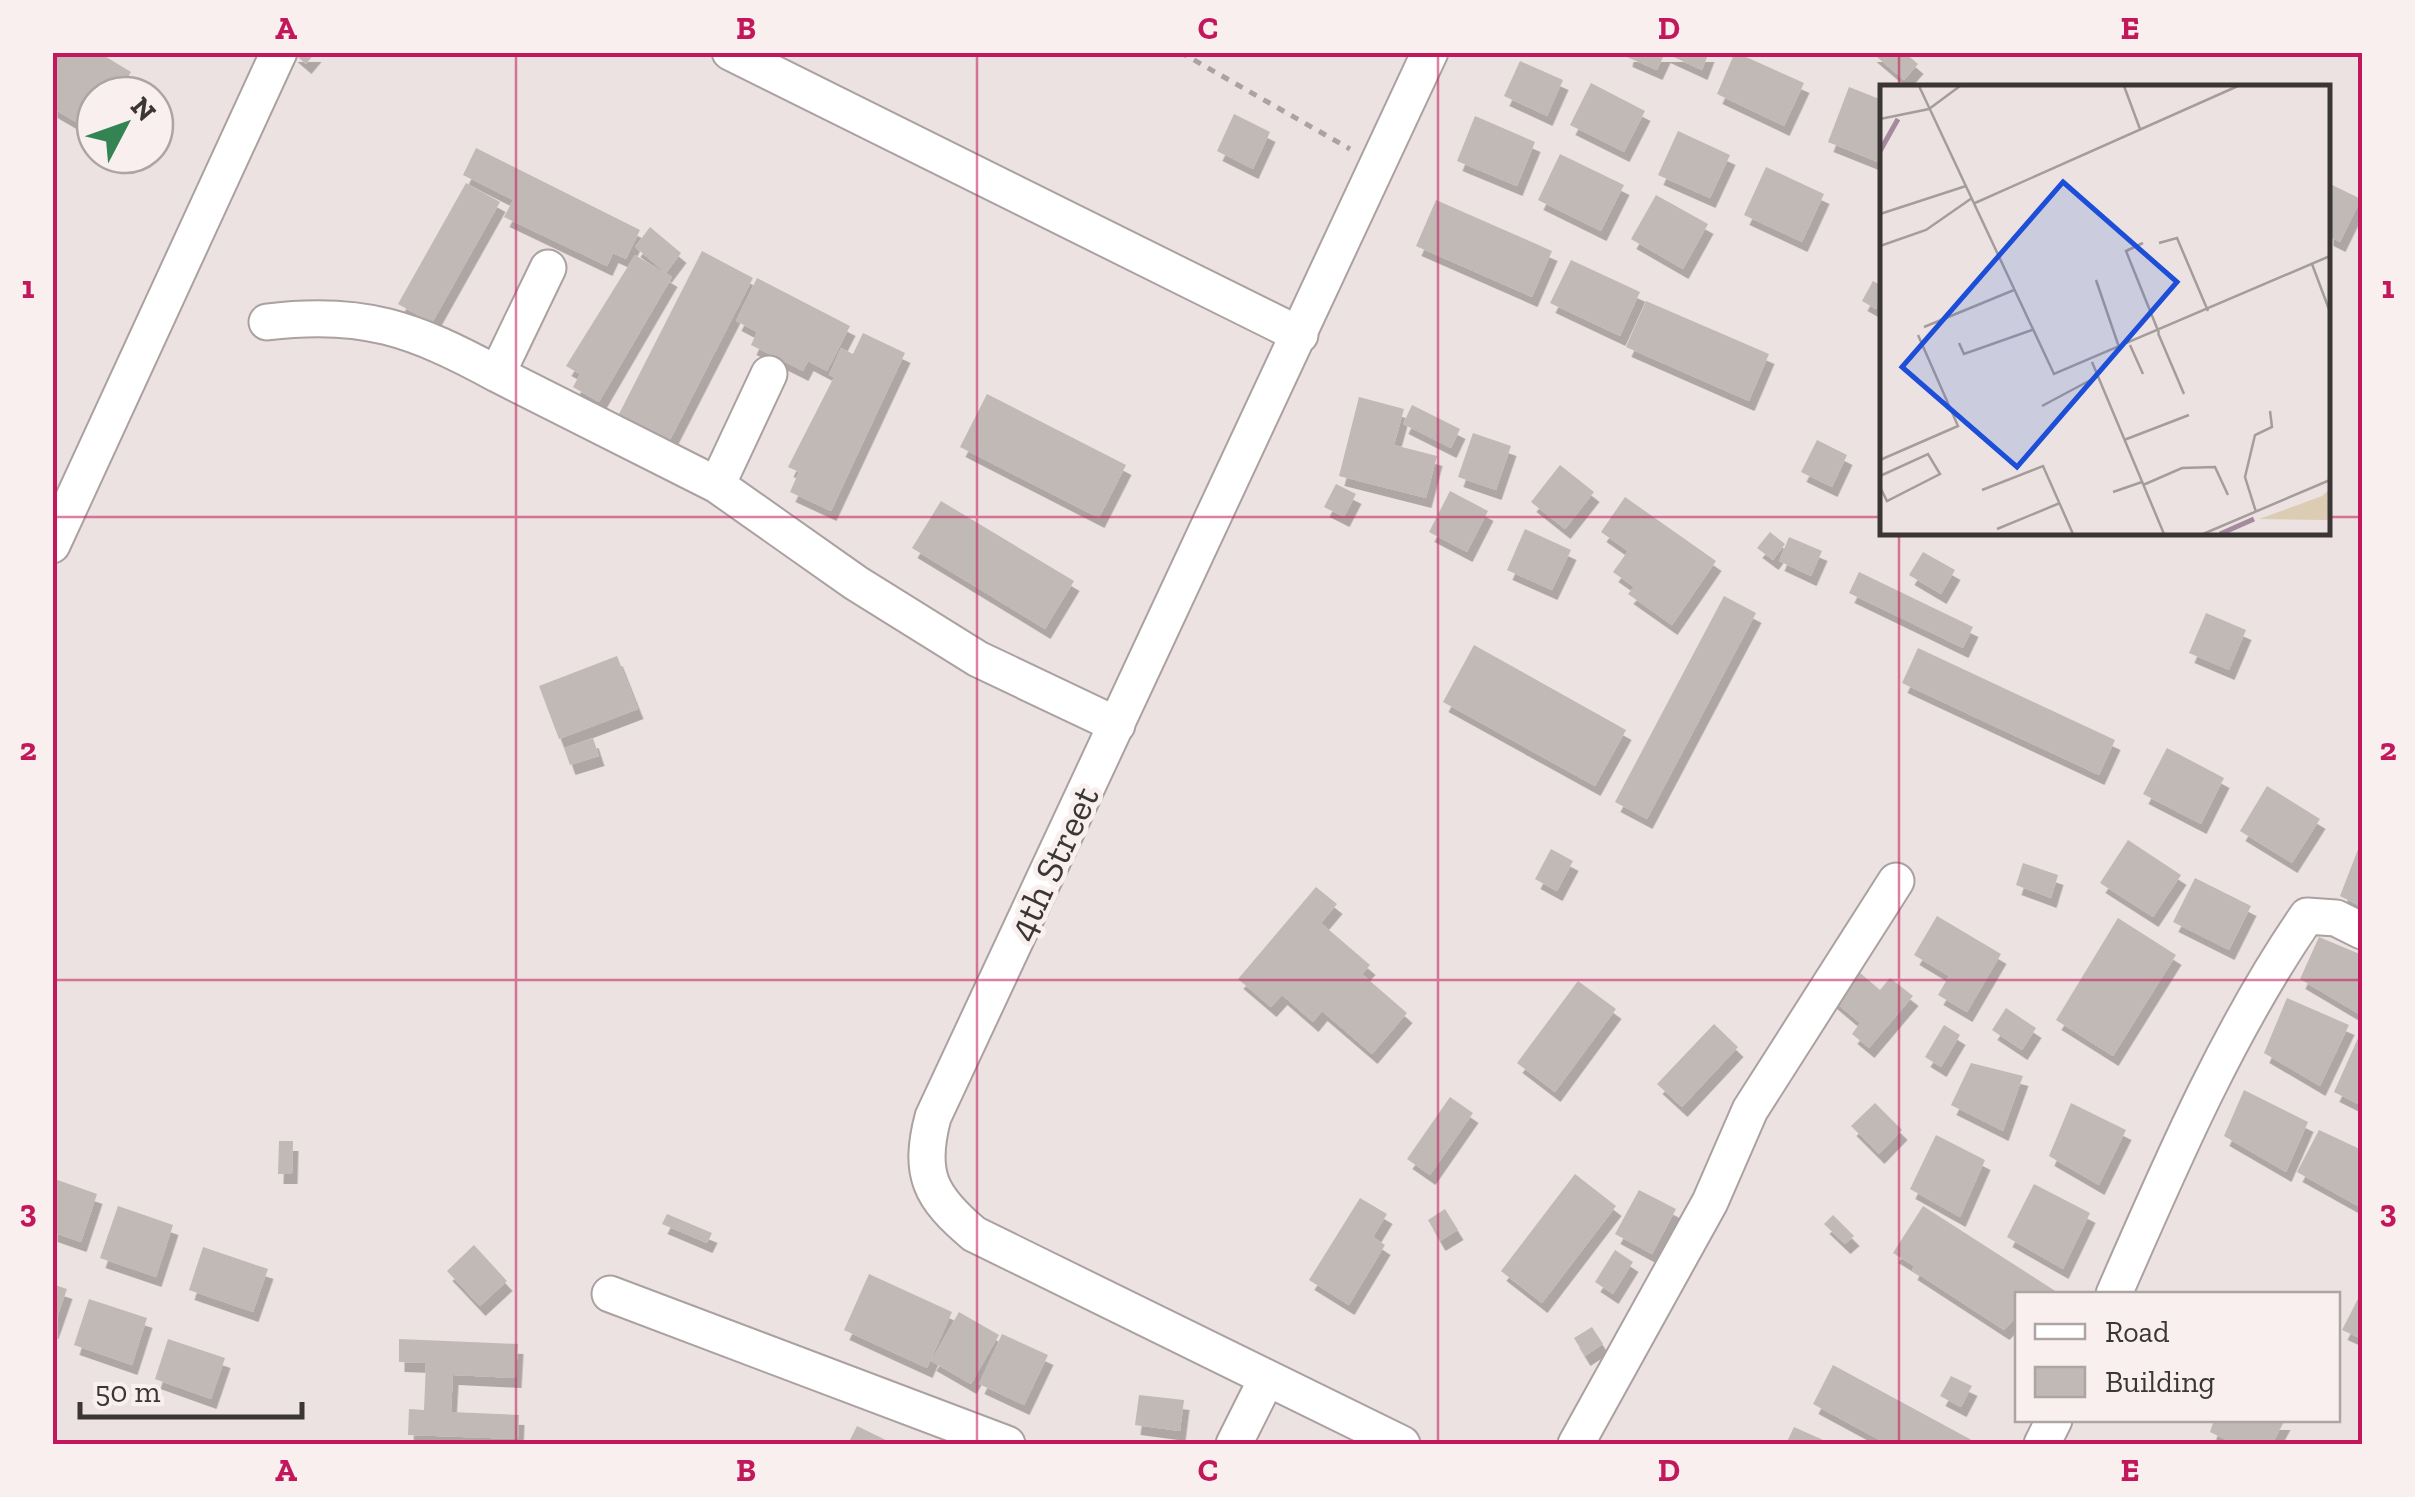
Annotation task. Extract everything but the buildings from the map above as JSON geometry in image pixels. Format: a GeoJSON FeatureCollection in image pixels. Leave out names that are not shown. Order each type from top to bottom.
{"type":"FeatureCollection","features":[{"type":"Feature","properties":{"kind":"street"},"geometry":{"type":"LineString","coordinates":[[52,546],[279,52]]}},
{"type":"Feature","properties":{"kind":"street"},"geometry":{"type":"LineString","coordinates":[[730,52],[1300,335]]}},
{"type":"Feature","properties":{"kind":"street","name":"4th Street"},"geometry":{"type":"LineString","coordinates":[[1402,1444],[974,1234],[945,1210],[930,1182],[924,1151],[934,1117],[1430,52]]}},
{"type":"Feature","properties":{"kind":"street"},"geometry":{"type":"LineString","coordinates":[[497,374],[548,268]]}},
{"type":"Feature","properties":{"kind":"street"},"geometry":{"type":"LineString","coordinates":[[267,322],[324,315],[430,338],[718,485],[856,582],[978,659],[1117,725]]}},
{"type":"Feature","properties":{"kind":"street"},"geometry":{"type":"LineString","coordinates":[[718,485],[770,374]]}},
{"type":"Feature","properties":{"kind":"street"},"geometry":{"type":"LineString","coordinates":[[1576,1444],[1710,1202],[1750,1110],[1896,880]]}},
{"type":"Feature","properties":{"kind":"street"},"geometry":{"type":"LineString","coordinates":[[2115,1292],[2163,1182],[2271,968],[2308,916],[2336,918],[2362,931]]}},
{"type":"Feature","properties":{"kind":"street"},"geometry":{"type":"LineString","coordinates":[[610,1294],[1007,1444]]}},
{"type":"Feature","properties":{"kind":"street"},"geometry":{"type":"LineString","coordinates":[[1234,1444],[1266,1380]]}},
{"type":"Feature","properties":{"kind":"path"},"geometry":{"type":"LineString","coordinates":[[1180,52],[1379,165]]}}]}
